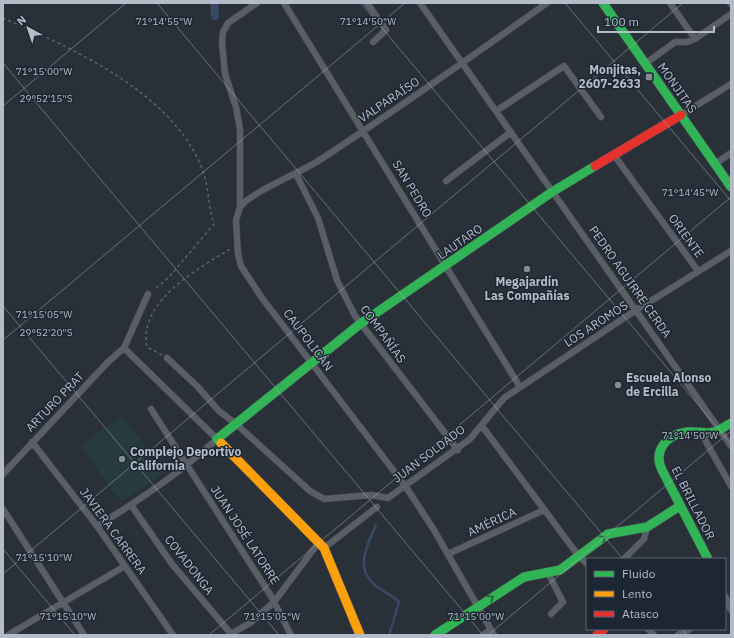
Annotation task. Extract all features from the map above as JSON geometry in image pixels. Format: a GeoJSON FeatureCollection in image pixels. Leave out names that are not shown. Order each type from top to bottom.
{"type":"FeatureCollection","features":[{"type":"Feature","properties":{"kind":"street","name":"CAUPOLICÁN"},"geometry":{"type":"LineString","coordinates":[[257,3],[228,23],[223,32],[222,43],[225,74],[236,107],[240,129],[240,207],[236,217],[237,245],[241,266],[250,281],[406,487],[448,554],[492,632]]}},
{"type":"Feature","properties":{"kind":"street","name":"SAN PEDRO"},"geometry":{"type":"LineString","coordinates":[[284,3],[520,387]]}},
{"type":"Feature","properties":{"kind":"street"},"geometry":{"type":"LineString","coordinates":[[367,3],[386,30],[373,42]]}},
{"type":"Feature","properties":{"kind":"street","name":"PEDRO AGUIRRE CERDA"},"geometry":{"type":"LineString","coordinates":[[420,3],[552,192],[637,310],[731,446]]}},
{"type":"Feature","properties":{"kind":"street","name":"VALPARAÍSO"},"geometry":{"type":"LineString","coordinates":[[240,207],[249,199],[296,174],[363,131],[547,3]]}},
{"type":"Feature","properties":{"kind":"street","name":"MONJITAS"},"geometry":{"type":"LineString","coordinates":[[603,3],[731,186]]}},
{"type":"Feature","properties":{"kind":"street"},"geometry":{"type":"LineString","coordinates":[[670,3],[695,39]]}},
{"type":"Feature","properties":{"kind":"street"},"geometry":{"type":"LineString","coordinates":[[645,64],[675,42],[687,42],[695,39],[731,14]]}},
{"type":"Feature","properties":{"kind":"street"},"geometry":{"type":"LineString","coordinates":[[496,110],[564,66],[601,117]]}},
{"type":"Feature","properties":{"kind":"street","name":"LAUTARO"},"geometry":{"type":"LineString","coordinates":[[216,439],[360,324],[552,192],[731,84]]}},
{"type":"Feature","properties":{"kind":"street"},"geometry":{"type":"LineString","coordinates":[[446,181],[511,132]]}},
{"type":"Feature","properties":{"kind":"street"},"geometry":{"type":"LineString","coordinates":[[715,164],[731,153]]}},
{"type":"Feature","properties":{"kind":"street","name":"ORIENTE"},"geometry":{"type":"LineString","coordinates":[[614,155],[698,271]]}},
{"type":"Feature","properties":{"kind":"street","name":"COMPAÑÍAS"},"geometry":{"type":"LineString","coordinates":[[296,174],[318,218],[337,280],[360,324],[458,450]]}},
{"type":"Feature","properties":{"kind":"street","name":"LOS AROMOS"},"geometry":{"type":"LineString","coordinates":[[482,426],[497,404],[520,387],[731,250]]}},
{"type":"Feature","properties":{"kind":"street"},"geometry":{"type":"LineString","coordinates":[[148,294],[124,348],[321,545],[360,635]]}},
{"type":"Feature","properties":{"kind":"street","name":"ARTURO PRAT"},"geometry":{"type":"LineString","coordinates":[[3,474],[32,442],[124,348]]}},
{"type":"Feature","properties":{"kind":"street"},"geometry":{"type":"LineString","coordinates":[[167,358],[197,386],[219,411],[235,423]]}},
{"type":"Feature","properties":{"kind":"street","name":"JUAN JOSÉ LATORRE"},"geometry":{"type":"LineString","coordinates":[[151,409],[274,602],[291,635]]}},
{"type":"Feature","properties":{"kind":"street","name":"JUAN SOLDADO"},"geometry":{"type":"LineString","coordinates":[[235,423],[310,491],[324,499],[371,495],[388,498],[458,450],[482,426]]}},
{"type":"Feature","properties":{"kind":"street"},"geometry":{"type":"LineString","coordinates":[[731,423],[720,430],[700,432],[731,486]]}},
{"type":"Feature","properties":{"kind":"street"},"geometry":{"type":"LineString","coordinates":[[482,426],[578,555],[586,563]]}},
{"type":"Feature","properties":{"kind":"street","name":"EL BRILLADOR"},"geometry":{"type":"LineString","coordinates":[[700,432],[679,434],[665,443],[658,456],[660,464],[680,506],[707,558]]}},
{"type":"Feature","properties":{"kind":"street"},"geometry":{"type":"LineString","coordinates":[[97,526],[131,505],[187,466],[216,439]]}},
{"type":"Feature","properties":{"kind":"street","name":"JAVIERA CARRERA"},"geometry":{"type":"LineString","coordinates":[[32,442],[97,526],[173,635]]}},
{"type":"Feature","properties":{"kind":"street","name":"COVADONGA"},"geometry":{"type":"LineString","coordinates":[[131,505],[172,564],[231,634]]}},
{"type":"Feature","properties":{"kind":"street"},"geometry":{"type":"LineString","coordinates":[[435,635],[524,577],[533,574],[548,573],[560,570],[608,534],[647,527],[680,506]]}},
{"type":"Feature","properties":{"kind":"street"},"geometry":{"type":"LineString","coordinates":[[231,634],[250,623],[274,602],[321,545],[377,507]]}},
{"type":"Feature","properties":{"kind":"street"},"geometry":{"type":"LineString","coordinates":[[3,509],[62,603],[84,635]]}},
{"type":"Feature","properties":{"kind":"street","name":"AMÉRICA"},"geometry":{"type":"LineString","coordinates":[[448,554],[544,510]]}},
{"type":"Feature","properties":{"kind":"street"},"geometry":{"type":"LineString","coordinates":[[625,558],[644,539],[647,527]]}},
{"type":"Feature","properties":{"kind":"street"},"geometry":{"type":"LineString","coordinates":[[8,635],[125,566]]}},
{"type":"Feature","properties":{"kind":"street"},"geometry":{"type":"LineString","coordinates":[[548,573],[563,602],[552,614]]}},
{"type":"Feature","properties":{"kind":"street"},"geometry":{"type":"LineString","coordinates":[[726,598],[731,609]]}},
{"type":"Feature","properties":{"kind":"street"},"geometry":{"type":"LineString","coordinates":[[678,635],[688,630]]}},
{"type":"Feature","properties":{"kind":"street"},"geometry":{"type":"LineString","coordinates":[[483,635],[492,632]]}},
{"type":"Feature","properties":{"kind":"path"},"geometry":{"type":"LineString","coordinates":[[3,18],[105,68],[155,104],[186,138],[203,170],[209,211],[214,224],[169,277],[148,294]]}},
{"type":"Feature","properties":{"kind":"path"},"geometry":{"type":"LineString","coordinates":[[167,358],[147,347],[145,336],[151,316],[160,302],[178,284],[199,268],[237,245]]}},
{"type":"Feature","properties":{"kind":"green space","name":"Complejo Deportivo California"},"geometry":{"type":"Polygon","coordinates":[[[123,416],[164,473],[121,502],[80,445],[123,416]]]}},
{"type":"Feature","properties":{"kind":"waterway"},"geometry":{"type":"LineString","coordinates":[[214,3],[215,16]]}},
{"type":"Feature","properties":{"kind":"waterway"},"geometry":{"type":"LineString","coordinates":[[376,525],[366,549],[364,565],[365,572],[369,579],[376,586],[394,597],[399,602],[389,635]]}},
{"type":"Feature","properties":{"kind":"traffic: fast"},"geometry":{"type":"LineString","coordinates":[[603,3],[731,187]]}},
{"type":"Feature","properties":{"kind":"traffic: fast"},"geometry":{"type":"LineString","coordinates":[[221,443],[217,439],[360,324],[552,192],[595,166]]}},
{"type":"Feature","properties":{"kind":"traffic: fast"},"geometry":{"type":"LineString","coordinates":[[707,558],[662,470],[659,456],[660,450],[667,440],[679,434],[686,432],[714,432],[731,423]]}},
{"type":"Feature","properties":{"kind":"traffic: fast"},"geometry":{"type":"LineString","coordinates":[[435,635],[524,577],[560,570],[608,534],[647,527],[680,506]]}},
{"type":"Feature","properties":{"kind":"traffic: slow"},"geometry":{"type":"LineString","coordinates":[[221,443],[324,548],[360,635]]}},
{"type":"Feature","properties":{"kind":"traffic: jam"},"geometry":{"type":"LineString","coordinates":[[595,166],[681,115]]}},
{"type":"Feature","properties":{"kind":"traffic: jam"},"geometry":{"type":"LineString","coordinates":[[597,635],[603,630]]}},
{"type":"Feature","properties":{"kind":"place","name":"Monjitas, 2607-2633"},"geometry":{"type":"Point","coordinates":[649,77]}},
{"type":"Feature","properties":{"kind":"place","name":"Megajardín Las Compañías"},"geometry":{"type":"Point","coordinates":[527,269]}},
{"type":"Feature","properties":{"kind":"place","name":"Escuela Alonso de Ercilla"},"geometry":{"type":"Point","coordinates":[618,385]}},
{"type":"Feature","properties":{"kind":"place","name":"Complejo Deportivo California"},"geometry":{"type":"Point","coordinates":[122,459]}}]}
